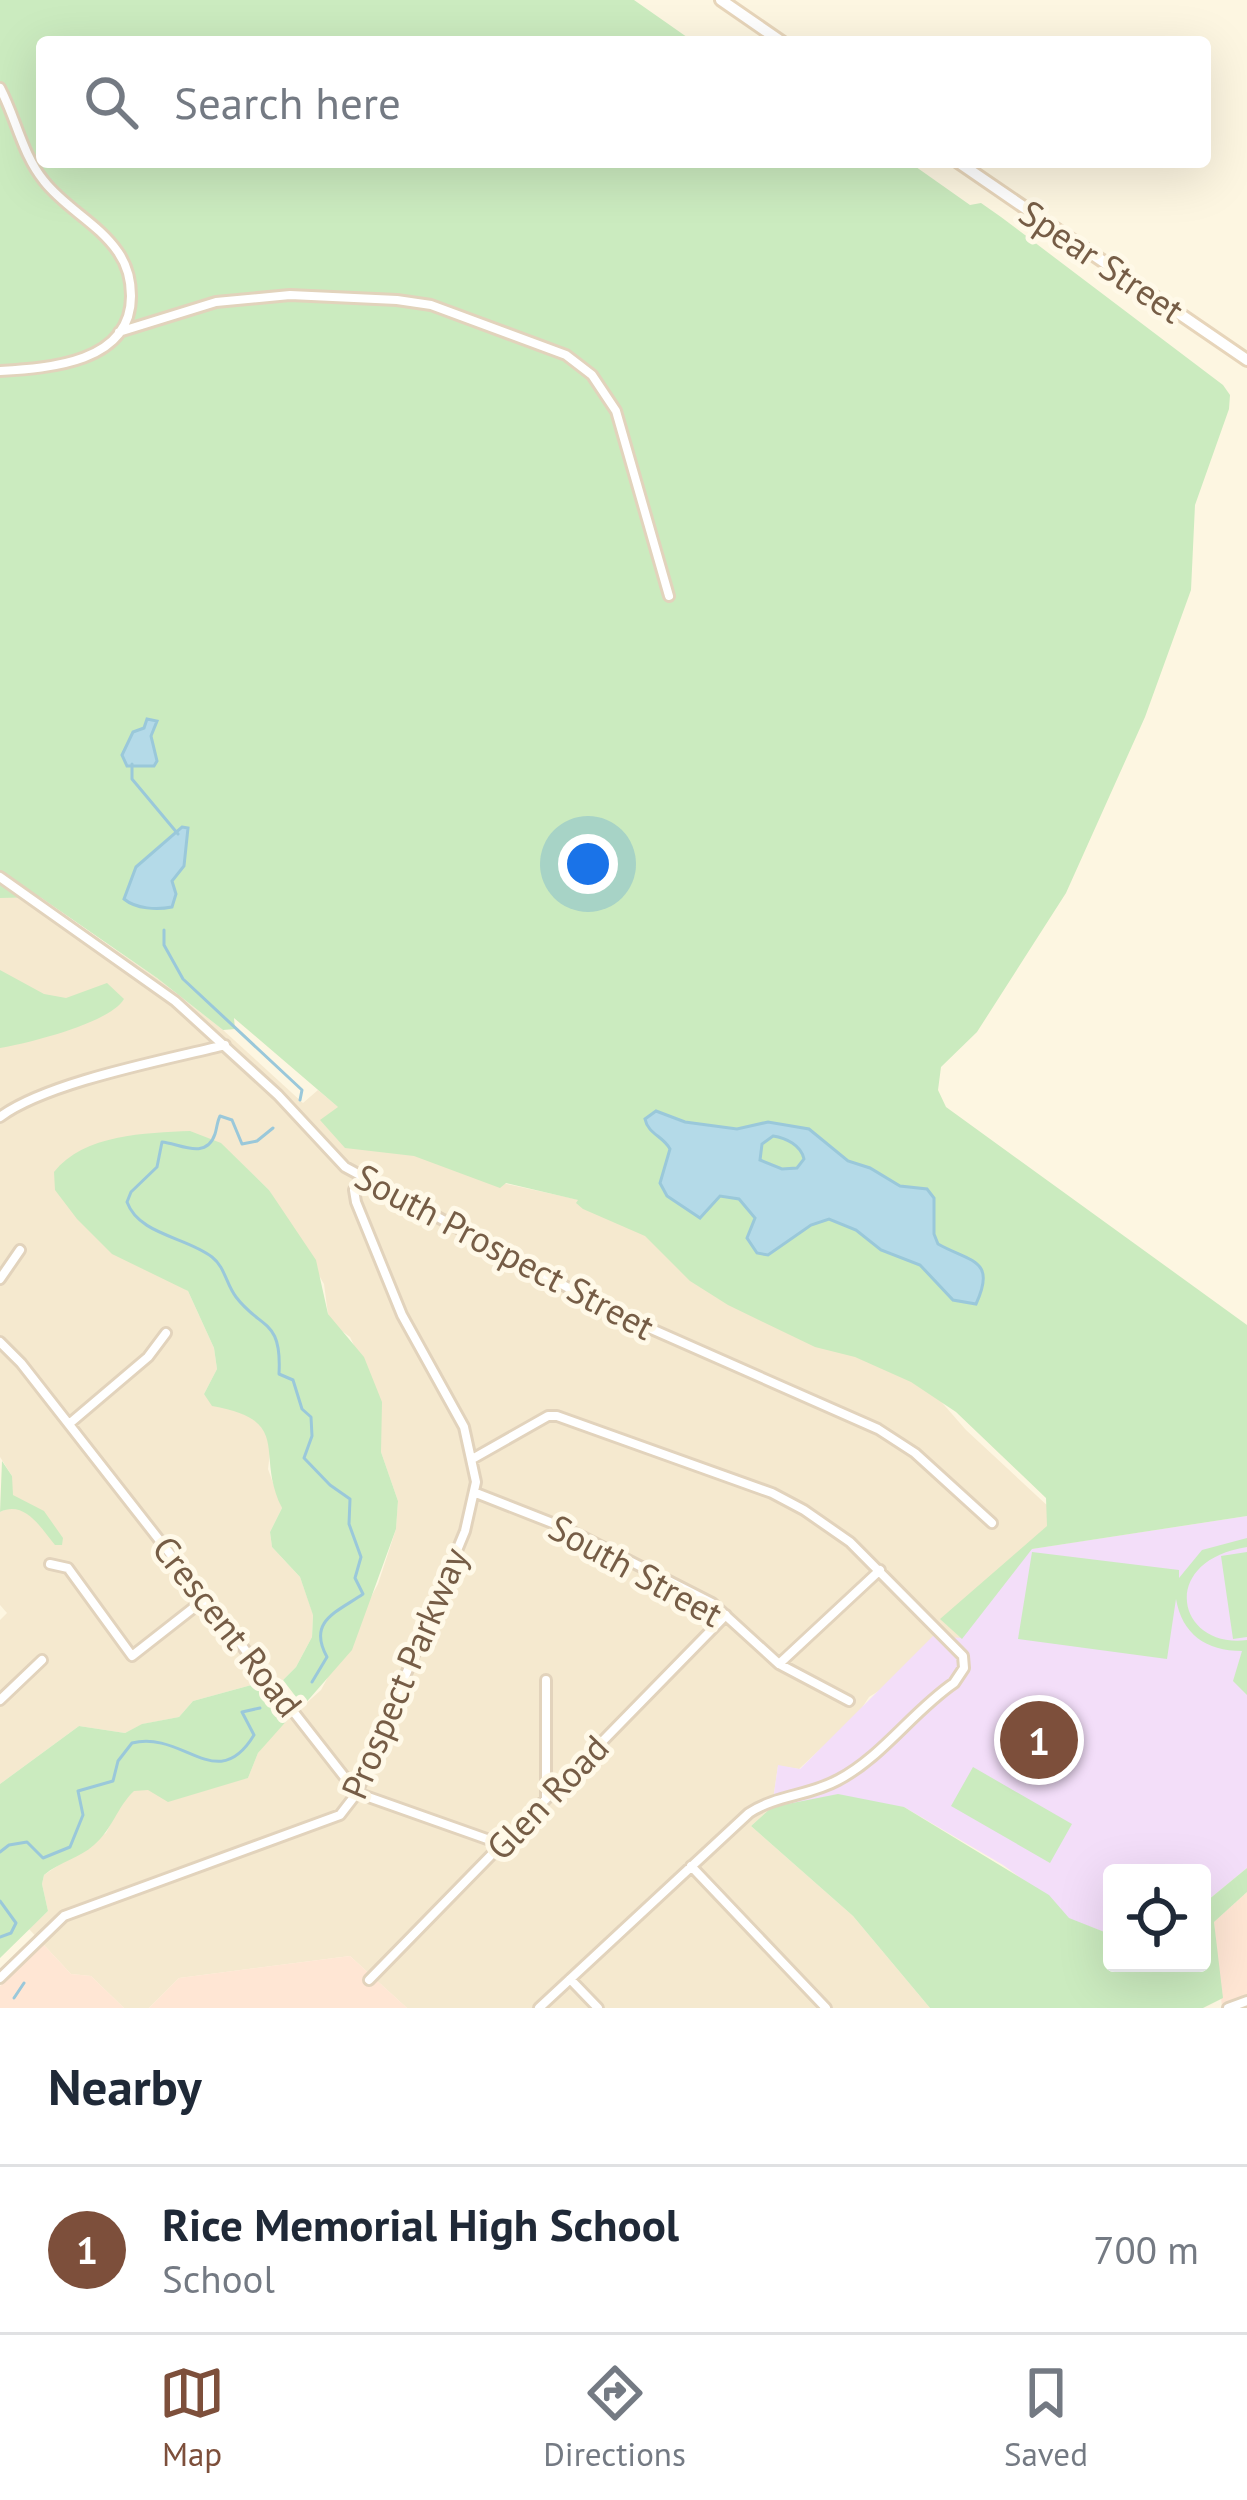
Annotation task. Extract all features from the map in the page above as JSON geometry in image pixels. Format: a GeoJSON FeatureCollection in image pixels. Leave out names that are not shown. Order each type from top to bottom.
{"type":"FeatureCollection","features":[{"type":"Feature","properties":{"kind":"main road"},"geometry":{"type":"LineString","coordinates":[[721,0],[773,36]]}},
{"type":"Feature","properties":{"kind":"main road","name":"Spear Street"},"geometry":{"type":"LineString","coordinates":[[967,168],[1247,360]]}},
{"type":"Feature","properties":{"kind":"street"},"geometry":{"type":"LineString","coordinates":[[0,88],[36,167]]}},
{"type":"Feature","properties":{"kind":"street"},"geometry":{"type":"LineString","coordinates":[[0,371],[77,361],[100,350],[119,332],[131,304],[129,275],[122,259],[36,168]]}},
{"type":"Feature","properties":{"kind":"street"},"geometry":{"type":"LineString","coordinates":[[119,332],[216,302],[290,295],[354,298],[431,305],[566,356],[592,375],[616,411],[669,596]]}},
{"type":"Feature","properties":{"kind":"street","name":"South Prospect Street"},"geometry":{"type":"LineString","coordinates":[[0,877],[175,1000],[278,1095],[338,1161],[506,1258],[613,1312],[878,1429],[915,1453],[992,1523]]}},
{"type":"Feature","properties":{"kind":"street"},"geometry":{"type":"LineString","coordinates":[[0,1118],[56,1090],[225,1046]]}},
{"type":"Feature","properties":{"kind":"street","name":"Prospect Parkway"},"geometry":{"type":"LineString","coordinates":[[0,1978],[64,1916],[340,1815],[357,1793],[465,1531],[476,1493],[474,1458],[460,1418],[402,1315],[354,1193],[362,1176]]}},
{"type":"Feature","properties":{"kind":"street"},"geometry":{"type":"LineString","coordinates":[[0,1279],[20,1250]]}},
{"type":"Feature","properties":{"kind":"street"},"geometry":{"type":"LineString","coordinates":[[69,1424],[154,1351],[166,1333]]}},
{"type":"Feature","properties":{"kind":"street","name":"Crescent Road"},"geometry":{"type":"LineString","coordinates":[[0,1342],[357,1793]]}},
{"type":"Feature","properties":{"kind":"street"},"geometry":{"type":"LineString","coordinates":[[474,1458],[548,1416],[557,1416],[772,1493],[850,1542],[963,1656],[964,1668],[954,1683],[841,1779],[756,1808],[538,2008]]}},
{"type":"Feature","properties":{"kind":"street","name":"South Street"},"geometry":{"type":"LineString","coordinates":[[476,1493],[565,1528],[712,1603],[779,1664],[849,1701]]}},
{"type":"Feature","properties":{"kind":"street"},"geometry":{"type":"LineString","coordinates":[[50,1564],[68,1568],[132,1656],[206,1598]]}},
{"type":"Feature","properties":{"kind":"street"},"geometry":{"type":"LineString","coordinates":[[779,1664],[880,1570]]}},
{"type":"Feature","properties":{"kind":"street","name":"Glen Road"},"geometry":{"type":"LineString","coordinates":[[369,1980],[726,1615]]}},
{"type":"Feature","properties":{"kind":"street"},"geometry":{"type":"LineString","coordinates":[[0,1700],[42,1660]]}},
{"type":"Feature","properties":{"kind":"street"},"geometry":{"type":"LineString","coordinates":[[545,1799],[546,1680]]}},
{"type":"Feature","properties":{"kind":"street"},"geometry":{"type":"LineString","coordinates":[[357,1793],[501,1844]]}},
{"type":"Feature","properties":{"kind":"street"},"geometry":{"type":"LineString","coordinates":[[691,1866],[826,2008]]}},
{"type":"Feature","properties":{"kind":"street"},"geometry":{"type":"LineString","coordinates":[[570,1978],[598,2008]]}},
{"type":"Feature","properties":{"kind":"street"},"geometry":{"type":"LineString","coordinates":[[1228,2008],[1247,2001]]}},
{"type":"Feature","properties":{"kind":"shaded area"},"geometry":{"type":"Polygon","coordinates":[[[0,871],[157,978],[303,1103],[318,1090],[362,1127],[507,1184],[598,1204],[924,1382],[966,1430],[1064,1521],[1031,1549],[962,1639],[869,1697],[858,1714],[799,1769],[778,1766],[772,1807],[751,1826],[853,1916],[930,2008],[407,2008],[350,1956],[179,1978],[149,2008],[124,2008],[91,1976],[71,1974],[29,1929],[48,1911],[44,1875],[106,1833],[121,1803],[134,1790],[248,1778],[258,1753],[275,1731],[321,1690],[378,1584],[396,1529],[398,1501],[381,1452],[381,1402],[350,1337],[328,1314],[324,1284],[269,1190],[220,1143],[170,1279],[188,1291],[214,1348],[217,1369],[204,1394],[243,1412],[263,1427],[271,1444],[268,1469],[282,1508],[270,1532],[272,1547],[300,1577],[313,1614],[312,1637],[283,1680],[193,1701],[179,1717],[125,1733],[79,1726],[0,1784],[0,1620],[7,1613],[0,1605],[0,1512],[8,1508],[12,1476],[0,1457],[0,871]]]}},
{"type":"Feature","properties":{"kind":"shaded area"},"geometry":{"type":"Polygon","coordinates":[[[1247,1516],[1247,1868],[1211,1898],[1211,1864],[1103,1864],[1103,1932],[1069,1919],[1003,1865],[904,1807],[801,1803],[772,1807],[778,1765],[800,1769],[933,1636],[962,1638],[1031,1549],[1247,1516]]]}},
{"type":"Feature","properties":{"kind":"shaded area"},"geometry":{"type":"Polygon","coordinates":[[[1247,1892],[1247,2008],[1222,2008],[1214,1922],[1247,1892]]]}},
{"type":"Feature","properties":{"kind":"shaded area"},"geometry":{"type":"Polygon","coordinates":[[[43,1944],[71,1974],[91,1976],[124,2008],[0,2008],[0,1986],[43,1944]]]}},
{"type":"Feature","properties":{"kind":"shaded area"},"geometry":{"type":"Polygon","coordinates":[[[350,1956],[407,2008],[149,2008],[179,1978],[350,1956]]]}},
{"type":"Feature","properties":{"kind":"green space"},"geometry":{"type":"Polygon","coordinates":[[[0,0],[634,0],[685,36],[36,36],[36,168],[918,168],[970,205],[981,203],[1001,217],[1223,385],[1230,395],[1229,409],[1195,505],[1191,590],[1145,717],[1066,893],[977,1032],[941,1067],[938,1090],[946,1107],[1247,1325],[1247,1516],[1032,1549],[962,1639],[940,1619],[1047,1526],[1046,1498],[956,1412],[911,1382],[855,1357],[815,1347],[728,1305],[690,1281],[645,1236],[583,1209],[578,1200],[506,1183],[500,1188],[414,1156],[345,1148],[320,1120],[338,1107],[234,1018],[235,1029],[223,1030],[40,897],[0,898],[0,0]]]}},
{"type":"Feature","properties":{"kind":"green space"},"geometry":{"type":"Polygon","coordinates":[[[0,970],[44,994],[66,998],[107,983],[124,999],[86,1024],[0,1048],[0,970]]]}},
{"type":"Feature","properties":{"kind":"green space"},"geometry":{"type":"Polygon","coordinates":[[[190,1131],[221,1143],[269,1190],[316,1260],[328,1314],[364,1357],[382,1402],[381,1452],[398,1501],[396,1529],[352,1650],[303,1706],[283,1680],[312,1637],[313,1615],[300,1577],[272,1547],[270,1532],[282,1508],[263,1430],[238,1412],[212,1406],[204,1394],[217,1369],[214,1348],[188,1291],[112,1254],[55,1190],[54,1172],[82,1150],[117,1138],[190,1131]]]}},
{"type":"Feature","properties":{"kind":"green space"},"geometry":{"type":"Polygon","coordinates":[[[2,1461],[12,1476],[13,1495],[44,1511],[63,1538],[62,1545],[55,1545],[25,1513],[0,1512],[2,1461]]]}},
{"type":"Feature","properties":{"kind":"green space"},"geometry":{"type":"Polygon","coordinates":[[[1247,1538],[1247,1547],[1218,1555],[1199,1569],[1189,1585],[1187,1602],[1205,1631],[1223,1639],[1247,1640],[1247,1695],[1233,1681],[1242,1651],[1217,1648],[1198,1638],[1184,1622],[1176,1599],[1167,1659],[1018,1639],[1032,1552],[1179,1570],[1179,1578],[1202,1550],[1247,1538]]]}},
{"type":"Feature","properties":{"kind":"green space"},"geometry":{"type":"Polygon","coordinates":[[[1247,1552],[1247,1637],[1233,1639],[1221,1556],[1247,1552]]]}},
{"type":"Feature","properties":{"kind":"green space"},"geometry":{"type":"Polygon","coordinates":[[[262,1682],[290,1717],[258,1753],[248,1778],[168,1802],[148,1790],[134,1791],[94,1845],[44,1875],[48,1911],[0,1958],[0,1784],[79,1726],[125,1733],[142,1724],[179,1717],[193,1701],[262,1682]]]}},
{"type":"Feature","properties":{"kind":"green space"},"geometry":{"type":"Polygon","coordinates":[[[973,1767],[1072,1824],[1050,1863],[951,1806],[973,1767]]]}},
{"type":"Feature","properties":{"kind":"green space"},"geometry":{"type":"Polygon","coordinates":[[[838,1794],[904,1807],[1049,1895],[1069,1918],[1103,1931],[1103,1972],[1211,1972],[1211,1898],[1247,1868],[1247,1892],[1214,1922],[1223,1998],[1203,2008],[930,2008],[853,1916],[751,1826],[772,1807],[838,1794]]]}},
{"type":"Feature","properties":{"kind":"water"},"geometry":{"type":"Polygon","coordinates":[[[147,719],[157,721],[151,736],[157,761],[154,766],[127,766],[122,755],[133,732],[144,728],[147,719]]]}},
{"type":"Feature","properties":{"kind":"water"},"geometry":{"type":"Polygon","coordinates":[[[182,827],[188,828],[184,866],[172,881],[176,894],[172,907],[147,908],[124,899],[136,867],[182,827]]]}},
{"type":"Feature","properties":{"kind":"water"},"geometry":{"type":"Polygon","coordinates":[[[656,1111],[685,1122],[737,1129],[768,1122],[809,1129],[848,1161],[900,1186],[927,1189],[934,1198],[938,1244],[982,1270],[976,1304],[953,1300],[920,1265],[881,1250],[856,1230],[829,1219],[811,1225],[768,1255],[757,1253],[747,1238],[755,1218],[739,1199],[720,1196],[700,1218],[667,1196],[660,1183],[670,1149],[645,1119],[656,1111]],[[773,1136],[762,1144],[760,1160],[782,1169],[797,1168],[804,1159],[800,1150],[773,1136]]]}},
{"type":"Feature","properties":{"kind":"waterway"},"geometry":{"type":"LineString","coordinates":[[132,764],[132,779],[178,834]]}},
{"type":"Feature","properties":{"kind":"waterway"},"geometry":{"type":"LineString","coordinates":[[164,930],[164,945],[183,979],[302,1090],[300,1100]]}},
{"type":"Feature","properties":{"kind":"waterway"},"geometry":{"type":"LineString","coordinates":[[273,1128],[257,1141],[242,1144],[232,1120],[220,1116],[205,1147],[162,1142],[157,1167],[127,1202],[142,1222],[212,1257],[236,1297],[268,1327],[277,1343],[279,1374],[293,1380],[302,1409],[311,1417],[312,1436],[304,1458],[350,1499],[349,1524],[361,1557],[355,1578],[363,1594],[323,1626],[327,1657],[312,1682]]}},
{"type":"Feature","properties":{"kind":"waterway"},"geometry":{"type":"LineString","coordinates":[[0,1852],[27,1842],[43,1858],[70,1847],[83,1815],[78,1791],[113,1781],[118,1761],[132,1743],[151,1741],[213,1761],[227,1760],[254,1735],[242,1712],[260,1708]]}},
{"type":"Feature","properties":{"kind":"waterway"},"geometry":{"type":"LineString","coordinates":[[0,1901],[16,1923],[11,1933],[0,1937]]}},
{"type":"Feature","properties":{"kind":"waterway"},"geometry":{"type":"LineString","coordinates":[[14,1998],[24,1983]]}},
{"type":"Feature","properties":{"kind":"place","name":"Rice Memorial High School"},"geometry":{"type":"Point","coordinates":[1039,1740]}}]}
